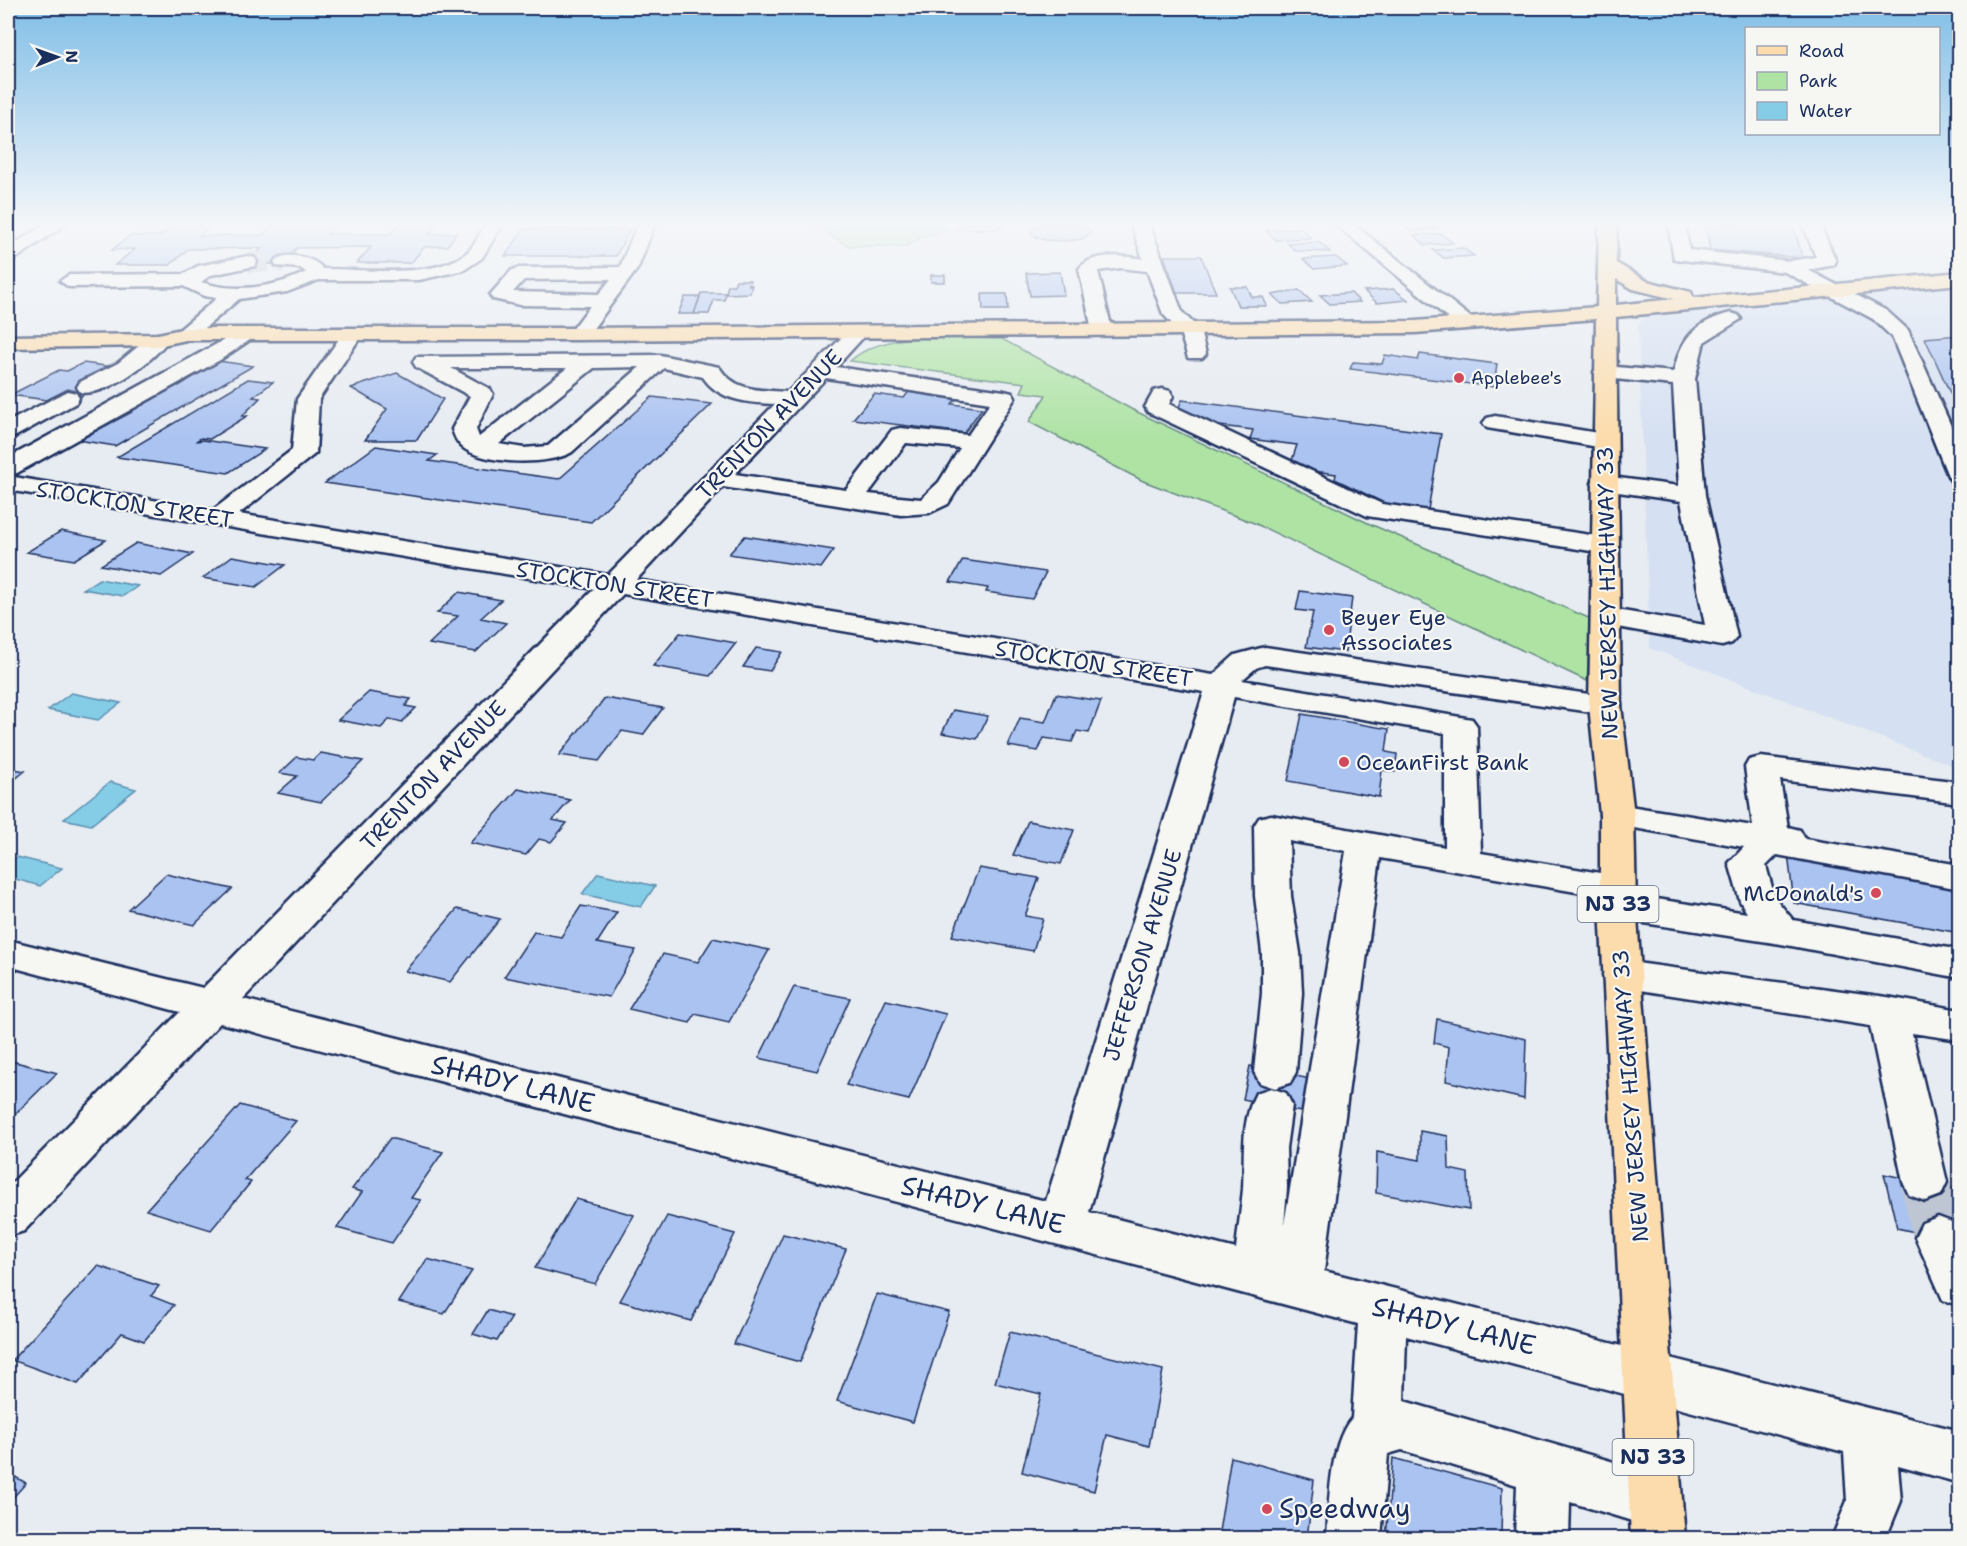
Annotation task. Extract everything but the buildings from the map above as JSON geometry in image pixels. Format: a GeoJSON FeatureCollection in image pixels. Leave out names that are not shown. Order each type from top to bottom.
{"type":"FeatureCollection","features":[{"type":"Feature","properties":{"kind":"main road","name":"NEW JERSEY HIGHWAY 33"},"geometry":{"type":"LineString","coordinates":[[1606,295],[1604,441],[1605,705],[1617,815],[1617,896],[1656,1520]]}},
{"type":"Feature","properties":{"kind":"main road"},"geometry":{"type":"LineString","coordinates":[[1681,295],[1716,301]]}},
{"type":"Feature","properties":{"kind":"main road"},"geometry":{"type":"LineString","coordinates":[[8,342],[158,340],[186,334],[1190,330],[1467,324],[1772,295]]}},
{"type":"Feature","properties":{"kind":"main road"},"geometry":{"type":"LineString","coordinates":[[8,326],[149,325],[186,334]]}},
{"type":"Feature","properties":{"kind":"street"},"geometry":{"type":"LineString","coordinates":[[186,334],[233,295]]}},
{"type":"Feature","properties":{"kind":"street"},"geometry":{"type":"LineString","coordinates":[[501,295],[520,299],[604,300]]}},
{"type":"Feature","properties":{"kind":"street"},"geometry":{"type":"LineString","coordinates":[[579,334],[608,295]]}},
{"type":"Feature","properties":{"kind":"street"},"geometry":{"type":"LineString","coordinates":[[1094,295],[1102,330]]}},
{"type":"Feature","properties":{"kind":"street"},"geometry":{"type":"LineString","coordinates":[[1166,295],[1173,314],[1190,330],[1195,354]]}},
{"type":"Feature","properties":{"kind":"street"},"geometry":{"type":"LineString","coordinates":[[1431,295],[1467,324]]}},
{"type":"Feature","properties":{"kind":"street"},"geometry":{"type":"LineString","coordinates":[[1842,295],[1880,315],[1901,334],[1959,476]]}},
{"type":"Feature","properties":{"kind":"street"},"geometry":{"type":"LineString","coordinates":[[1605,617],[1722,637],[1692,495],[1684,379],[1689,346],[1700,334],[1731,319]]}},
{"type":"Feature","properties":{"kind":"street","name":"TRENTON AVENUE"},"geometry":{"type":"LineString","coordinates":[[8,1217],[858,332]]}},
{"type":"Feature","properties":{"kind":"street"},"geometry":{"type":"LineString","coordinates":[[218,518],[304,453],[308,399],[353,333]]}},
{"type":"Feature","properties":{"kind":"street"},"geometry":{"type":"LineString","coordinates":[[8,468],[213,356],[246,334]]}},
{"type":"Feature","properties":{"kind":"street"},"geometry":{"type":"LineString","coordinates":[[424,362],[443,334]]}},
{"type":"Feature","properties":{"kind":"street"},"geometry":{"type":"LineString","coordinates":[[88,387],[148,353],[158,340]]}},
{"type":"Feature","properties":{"kind":"street"},"geometry":{"type":"LineString","coordinates":[[479,448],[588,361]]}},
{"type":"Feature","properties":{"kind":"street"},"geometry":{"type":"LineString","coordinates":[[424,362],[660,361],[711,372],[719,384],[733,392],[793,399]]}},
{"type":"Feature","properties":{"kind":"street"},"geometry":{"type":"LineString","coordinates":[[424,362],[482,394],[464,429],[468,440],[479,448],[524,455],[554,453],[564,447],[660,361]]}},
{"type":"Feature","properties":{"kind":"street"},"geometry":{"type":"LineString","coordinates":[[717,479],[916,509],[932,506],[946,494],[1004,398],[820,371]]}},
{"type":"Feature","properties":{"kind":"street"},"geometry":{"type":"LineString","coordinates":[[1605,372],[1684,379]]}},
{"type":"Feature","properties":{"kind":"street"},"geometry":{"type":"LineString","coordinates":[[1162,396],[1156,407],[1376,511],[1604,545]]}},
{"type":"Feature","properties":{"kind":"street"},"geometry":{"type":"LineString","coordinates":[[8,431],[68,398]]}},
{"type":"Feature","properties":{"kind":"street"},"geometry":{"type":"LineString","coordinates":[[1495,423],[1604,441]]}},
{"type":"Feature","properties":{"kind":"street"},"geometry":{"type":"LineString","coordinates":[[852,499],[900,435],[975,443]]}},
{"type":"Feature","properties":{"kind":"street","name":"STOCKTON STREET"},"geometry":{"type":"LineString","coordinates":[[8,483],[1222,684],[1461,726],[1463,862]]}},
{"type":"Feature","properties":{"kind":"street"},"geometry":{"type":"LineString","coordinates":[[1604,483],[1692,495]]}},
{"type":"Feature","properties":{"kind":"street"},"geometry":{"type":"LineString","coordinates":[[1222,684],[1247,659],[1265,656],[1467,687],[1605,705]]}},
{"type":"Feature","properties":{"kind":"street","name":"JEFFERSON AVENUE"},"geometry":{"type":"LineString","coordinates":[[1062,1225],[1222,684]]}},
{"type":"Feature","properties":{"kind":"street"},"geometry":{"type":"LineString","coordinates":[[1773,840],[1761,767],[1959,793]]}},
{"type":"Feature","properties":{"kind":"street"},"geometry":{"type":"LineString","coordinates":[[1617,815],[1773,840],[1792,848],[1959,877]]}},
{"type":"Feature","properties":{"kind":"street"},"geometry":{"type":"LineString","coordinates":[[1256,1276],[1265,1188],[1264,1148],[1273,1088],[1282,983],[1281,953],[1273,896],[1270,826],[1364,846],[1463,862],[1781,931],[1959,964]]}},
{"type":"Feature","properties":{"kind":"street"},"geometry":{"type":"LineString","coordinates":[[1781,931],[1758,901],[1747,863],[1773,840],[1811,836],[1959,862]]}},
{"type":"Feature","properties":{"kind":"street"},"geometry":{"type":"LineString","coordinates":[[1298,1286],[1364,846]]}},
{"type":"Feature","properties":{"kind":"street"},"geometry":{"type":"LineString","coordinates":[[1827,940],[1878,933],[1959,948]]}},
{"type":"Feature","properties":{"kind":"street","name":"SHADY LANE"},"geometry":{"type":"LineString","coordinates":[[8,953],[1959,1457]]}},
{"type":"Feature","properties":{"kind":"street"},"geometry":{"type":"LineString","coordinates":[[1622,975],[1887,1012],[1959,1025]]}},
{"type":"Feature","properties":{"kind":"street"},"geometry":{"type":"LineString","coordinates":[[1887,1012],[1925,1182]]}},
{"type":"Feature","properties":{"kind":"street"},"geometry":{"type":"LineString","coordinates":[[1938,1237],[1959,1285]]}},
{"type":"Feature","properties":{"kind":"street"},"geometry":{"type":"LineString","coordinates":[[1354,1539],[1363,1444],[1377,1428],[1383,1308]]}},
{"type":"Feature","properties":{"kind":"street"},"geometry":{"type":"LineString","coordinates":[[1377,1428],[1402,1425],[1544,1467],[1656,1520]]}},
{"type":"Feature","properties":{"kind":"street"},"geometry":{"type":"LineString","coordinates":[[1859,1539],[1874,1501],[1869,1434]]}},
{"type":"Feature","properties":{"kind":"street"},"geometry":{"type":"LineString","coordinates":[[1542,1539],[1544,1467]]}},
{"type":"Feature","properties":{"kind":"shaded area"},"geometry":{"type":"Polygon","coordinates":[[[1858,295],[1959,295],[1959,768],[1650,648],[1638,325],[1644,317],[1660,313],[1858,295]]]}},
{"type":"Feature","properties":{"kind":"green space"},"geometry":{"type":"Polygon","coordinates":[[[943,337],[1002,339],[1131,409],[1370,524],[1591,619],[1587,681],[1254,523],[1143,481],[1029,422],[1046,395],[1021,392],[1025,383],[850,361],[882,344],[902,340],[943,337]]]}},
{"type":"Feature","properties":{"kind":"water"},"geometry":{"type":"Polygon","coordinates":[[[99,579],[138,586],[123,596],[83,589],[99,579]]]}},
{"type":"Feature","properties":{"kind":"water"},"geometry":{"type":"Polygon","coordinates":[[[71,693],[121,703],[98,720],[48,710],[71,693]]]}},
{"type":"Feature","properties":{"kind":"water"},"geometry":{"type":"Polygon","coordinates":[[[110,782],[136,789],[91,825],[64,819],[110,782]]]}},
{"type":"Feature","properties":{"kind":"water"},"geometry":{"type":"Polygon","coordinates":[[[17,857],[62,868],[40,886],[8,877],[8,865],[17,857]]]}},
{"type":"Feature","properties":{"kind":"water"},"geometry":{"type":"Polygon","coordinates":[[[598,873],[655,886],[641,907],[582,894],[598,873]]]}},
{"type":"Feature","properties":{"kind":"tunnel"},"geometry":{"type":"LineString","coordinates":[[1925,1182],[1938,1237]]}},
{"type":"Feature","properties":{"kind":"place","name":"Applebee's"},"geometry":{"type":"Point","coordinates":[1459,378]}},
{"type":"Feature","properties":{"kind":"place","name":"Beyer Eye Associates"},"geometry":{"type":"Point","coordinates":[1329,630]}},
{"type":"Feature","properties":{"kind":"place","name":"OceanFirst Bank"},"geometry":{"type":"Point","coordinates":[1344,762]}},
{"type":"Feature","properties":{"kind":"place","name":"McDonald's"},"geometry":{"type":"Point","coordinates":[1876,893]}},
{"type":"Feature","properties":{"kind":"place","name":"Speedway"},"geometry":{"type":"Point","coordinates":[1267,1509]}}]}
